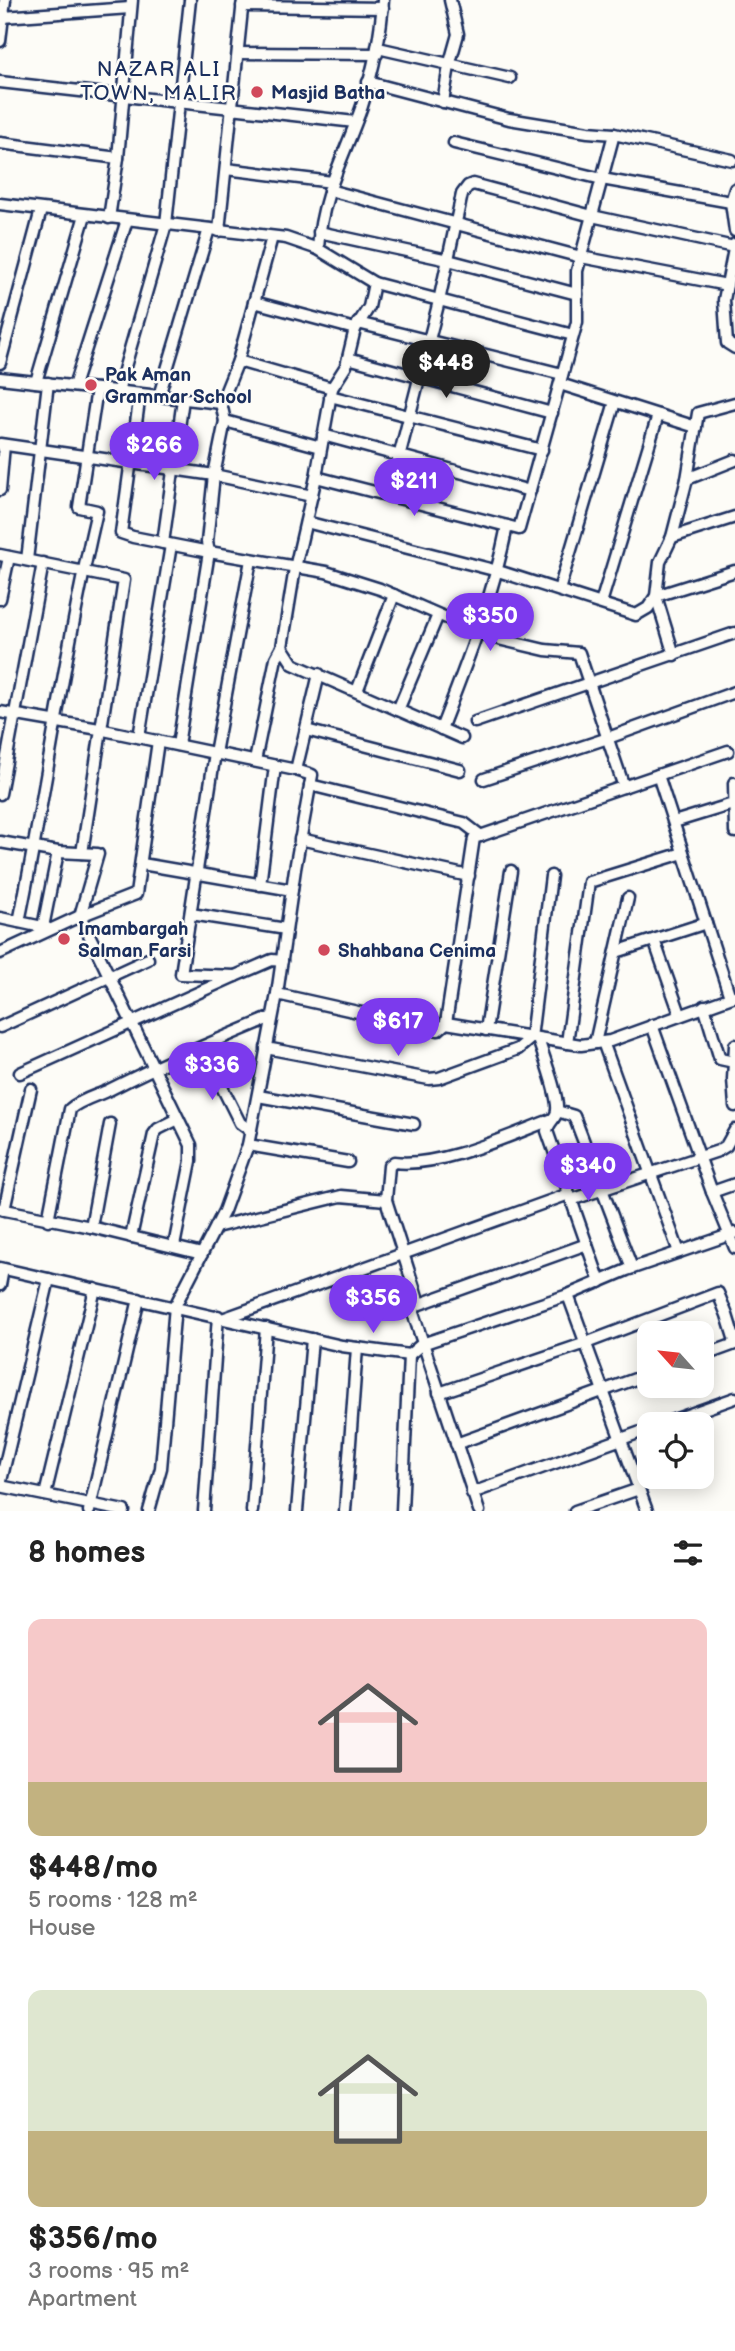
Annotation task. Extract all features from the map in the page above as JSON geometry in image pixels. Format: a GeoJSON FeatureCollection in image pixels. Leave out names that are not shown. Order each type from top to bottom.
{"type":"FeatureCollection","features":[{"type":"Feature","properties":{"kind":"street"},"geometry":{"type":"LineString","coordinates":[[0,40],[5,0]]}},
{"type":"Feature","properties":{"kind":"street"},"geometry":{"type":"LineString","coordinates":[[118,391],[166,224],[190,0]]}},
{"type":"Feature","properties":{"kind":"street"},"geometry":{"type":"LineString","coordinates":[[443,102],[458,34],[450,0]]}},
{"type":"Feature","properties":{"kind":"street"},"geometry":{"type":"LineString","coordinates":[[159,396],[214,230],[226,169],[242,3],[383,4],[377,51],[369,82],[330,186],[319,232],[318,250]]}},
{"type":"Feature","properties":{"kind":"street"},"geometry":{"type":"LineString","coordinates":[[3,17],[131,4],[118,158],[109,218]]}},
{"type":"Feature","properties":{"kind":"street"},"geometry":{"type":"LineString","coordinates":[[238,53],[377,51],[510,78]]}},
{"type":"Feature","properties":{"kind":"street"},"geometry":{"type":"LineString","coordinates":[[0,82],[355,122]]}},
{"type":"Feature","properties":{"kind":"street"},"geometry":{"type":"LineString","coordinates":[[369,82],[509,119],[614,134],[733,160]]}},
{"type":"Feature","properties":{"kind":"street"},"geometry":{"type":"LineString","coordinates":[[316,477],[519,529],[577,322],[577,271],[614,134]]}},
{"type":"Feature","properties":{"kind":"street"},"geometry":{"type":"LineString","coordinates":[[0,143],[118,158]]}},
{"type":"Feature","properties":{"kind":"street"},"geometry":{"type":"LineString","coordinates":[[454,143],[602,179],[731,202]]}},
{"type":"Feature","properties":{"kind":"street"},"geometry":{"type":"LineString","coordinates":[[226,169],[330,186],[581,257],[727,285]]}},
{"type":"Feature","properties":{"kind":"street"},"geometry":{"type":"LineString","coordinates":[[390,496],[439,301],[462,194],[468,186],[473,184],[592,216],[735,246],[724,300],[727,343],[735,348]]}},
{"type":"Feature","properties":{"kind":"street"},"geometry":{"type":"LineString","coordinates":[[735,189],[731,202],[735,231]]}},
{"type":"Feature","properties":{"kind":"street"},"geometry":{"type":"LineString","coordinates":[[0,204],[286,238],[318,250],[374,283],[573,335]]}},
{"type":"Feature","properties":{"kind":"street"},"geometry":{"type":"LineString","coordinates":[[0,363],[41,210]]}},
{"type":"Feature","properties":{"kind":"street"},"geometry":{"type":"LineString","coordinates":[[36,382],[85,215]]}},
{"type":"Feature","properties":{"kind":"street"},"geometry":{"type":"LineString","coordinates":[[74,386],[127,220]]}},
{"type":"Feature","properties":{"kind":"street"},"geometry":{"type":"LineString","coordinates":[[319,232],[448,260],[577,295]]}},
{"type":"Feature","properties":{"kind":"street"},"geometry":{"type":"LineString","coordinates":[[178,745],[209,552],[207,542],[214,475],[225,421],[221,403],[238,361],[272,237]]}},
{"type":"Feature","properties":{"kind":"street"},"geometry":{"type":"LineString","coordinates":[[255,761],[276,658],[282,647],[295,568],[316,477],[331,392],[346,366],[357,326],[369,307],[374,283]]}},
{"type":"Feature","properties":{"kind":"street"},"geometry":{"type":"LineString","coordinates":[[724,300],[735,297]]}},
{"type":"Feature","properties":{"kind":"street"},"geometry":{"type":"LineString","coordinates":[[254,302],[428,341],[561,379],[615,402],[696,427]]}},
{"type":"Feature","properties":{"kind":"street"},"geometry":{"type":"LineString","coordinates":[[348,358],[552,413]]}},
{"type":"Feature","properties":{"kind":"street"},"geometry":{"type":"LineString","coordinates":[[238,361],[410,417],[542,450]]}},
{"type":"Feature","properties":{"kind":"street"},"geometry":{"type":"LineString","coordinates":[[0,378],[221,403]]}},
{"type":"Feature","properties":{"kind":"street"},"geometry":{"type":"LineString","coordinates":[[27,560],[48,383]]}},
{"type":"Feature","properties":{"kind":"street"},"geometry":{"type":"LineString","coordinates":[[19,922],[83,571],[97,512],[79,507],[97,389]]}},
{"type":"Feature","properties":{"kind":"street"},"geometry":{"type":"LineString","coordinates":[[140,394],[121,533],[251,560],[326,572],[394,595],[490,637],[545,650],[579,653],[624,787]]}},
{"type":"Feature","properties":{"kind":"street"},"geometry":{"type":"LineString","coordinates":[[139,737],[167,544],[183,399]]}},
{"type":"Feature","properties":{"kind":"street"},"geometry":{"type":"LineString","coordinates":[[559,590],[615,402]]}},
{"type":"Feature","properties":{"kind":"street"},"geometry":{"type":"LineString","coordinates":[[674,655],[656,596],[660,562],[672,537],[687,479],[698,413],[735,403]]}},
{"type":"Feature","properties":{"kind":"street"},"geometry":{"type":"LineString","coordinates":[[601,603],[658,415]]}},
{"type":"Feature","properties":{"kind":"street"},"geometry":{"type":"LineString","coordinates":[[225,421],[321,447]]}},
{"type":"Feature","properties":{"kind":"street"},"geometry":{"type":"LineString","coordinates":[[323,435],[530,491]]}},
{"type":"Feature","properties":{"kind":"street"},"geometry":{"type":"LineString","coordinates":[[0,490],[2,444],[214,475],[312,496]]}},
{"type":"Feature","properties":{"kind":"street"},"geometry":{"type":"LineString","coordinates":[[687,479],[735,460]]}},
{"type":"Feature","properties":{"kind":"street"},"geometry":{"type":"LineString","coordinates":[[672,537],[735,517]]}},
{"type":"Feature","properties":{"kind":"street"},"geometry":{"type":"LineString","coordinates":[[306,522],[498,571],[636,615],[648,608],[656,596],[735,571]]}},
{"type":"Feature","properties":{"kind":"street"},"geometry":{"type":"LineString","coordinates":[[440,729],[478,632],[498,571],[508,526]]}},
{"type":"Feature","properties":{"kind":"street"},"geometry":{"type":"LineString","coordinates":[[0,599],[4,556],[124,580],[82,853]]}},
{"type":"Feature","properties":{"kind":"street"},"geometry":{"type":"LineString","coordinates":[[235,976],[181,974],[215,753],[251,560]]}},
{"type":"Feature","properties":{"kind":"street"},"geometry":{"type":"LineString","coordinates":[[0,794],[43,564]]}},
{"type":"Feature","properties":{"kind":"street"},"geometry":{"type":"LineString","coordinates":[[357,691],[394,595]]}},
{"type":"Feature","properties":{"kind":"street"},"geometry":{"type":"LineString","coordinates":[[398,710],[438,615]]}},
{"type":"Feature","properties":{"kind":"street"},"geometry":{"type":"LineString","coordinates":[[475,723],[735,634]]}},
{"type":"Feature","properties":{"kind":"street"},"geometry":{"type":"LineString","coordinates":[[282,647],[293,664],[462,738]]}},
{"type":"Feature","properties":{"kind":"street"},"geometry":{"type":"LineString","coordinates":[[296,770],[319,674]]}},
{"type":"Feature","properties":{"kind":"street"},"geometry":{"type":"LineString","coordinates":[[484,779],[735,692]]}},
{"type":"Feature","properties":{"kind":"street"},"geometry":{"type":"LineString","coordinates":[[0,712],[139,737],[312,775],[277,994],[248,1145],[225,1211],[175,1306],[161,1468],[149,1511]]}},
{"type":"Feature","properties":{"kind":"street"},"geometry":{"type":"LineString","coordinates":[[306,730],[460,770]]}},
{"type":"Feature","properties":{"kind":"street"},"geometry":{"type":"LineString","coordinates":[[0,953],[47,928],[136,894],[158,741]]}},
{"type":"Feature","properties":{"kind":"street"},"geometry":{"type":"LineString","coordinates":[[277,994],[438,1030],[446,1023],[474,838],[728,751]]}},
{"type":"Feature","properties":{"kind":"street"},"geometry":{"type":"LineString","coordinates":[[260,885],[275,765]]}},
{"type":"Feature","properties":{"kind":"street"},"geometry":{"type":"LineString","coordinates":[[446,1023],[581,1045],[599,1043],[733,996],[706,923],[658,775]]}},
{"type":"Feature","properties":{"kind":"street"},"geometry":{"type":"LineString","coordinates":[[734,783],[735,832]]}},
{"type":"Feature","properties":{"kind":"street"},"geometry":{"type":"LineString","coordinates":[[310,785],[464,823],[481,836]]}},
{"type":"Feature","properties":{"kind":"street"},"geometry":{"type":"LineString","coordinates":[[674,822],[733,804]]}},
{"type":"Feature","properties":{"kind":"street"},"geometry":{"type":"LineString","coordinates":[[300,839],[469,876]]}},
{"type":"Feature","properties":{"kind":"street"},"geometry":{"type":"LineString","coordinates":[[0,842],[58,852],[97,854],[80,916],[191,1145],[191,1161],[174,1246]]}},
{"type":"Feature","properties":{"kind":"street"},"geometry":{"type":"LineString","coordinates":[[47,928],[58,852]]}},
{"type":"Feature","properties":{"kind":"street"},"geometry":{"type":"LineString","coordinates":[[566,1043],[589,881],[683,853]]}},
{"type":"Feature","properties":{"kind":"street"},"geometry":{"type":"LineString","coordinates":[[142,864],[292,890]]}},
{"type":"Feature","properties":{"kind":"street"},"geometry":{"type":"LineString","coordinates":[[486,1030],[511,871]]}},
{"type":"Feature","properties":{"kind":"street"},"geometry":{"type":"LineString","coordinates":[[551,876],[534,1038],[556,1099],[555,1115],[548,1124],[547,1131],[600,1282]]}},
{"type":"Feature","properties":{"kind":"street"},"geometry":{"type":"LineString","coordinates":[[628,898],[599,1043],[679,1252]]}},
{"type":"Feature","properties":{"kind":"street"},"geometry":{"type":"LineString","coordinates":[[191,914],[286,929]]}},
{"type":"Feature","properties":{"kind":"street"},"geometry":{"type":"LineString","coordinates":[[0,918],[47,928]]}},
{"type":"Feature","properties":{"kind":"street"},"geometry":{"type":"LineString","coordinates":[[616,952],[706,923]]}},
{"type":"Feature","properties":{"kind":"street"},"geometry":{"type":"LineString","coordinates":[[654,940],[680,1014]]}},
{"type":"Feature","properties":{"kind":"street"},"geometry":{"type":"LineString","coordinates":[[0,1027],[148,960]]}},
{"type":"Feature","properties":{"kind":"street"},"geometry":{"type":"LineString","coordinates":[[20,1073],[272,960],[282,961]]}},
{"type":"Feature","properties":{"kind":"street"},"geometry":{"type":"LineString","coordinates":[[704,1006],[720,1059],[734,1062]]}},
{"type":"Feature","properties":{"kind":"street"},"geometry":{"type":"LineString","coordinates":[[48,1220],[70,1109],[153,1068],[272,1017]]}},
{"type":"Feature","properties":{"kind":"street"},"geometry":{"type":"LineString","coordinates":[[652,1025],[712,1192],[733,1233],[735,1248]]}},
{"type":"Feature","properties":{"kind":"street"},"geometry":{"type":"LineString","coordinates":[[267,1048],[429,1079],[439,1078],[518,1049],[534,1038]]}},
{"type":"Feature","properties":{"kind":"street"},"geometry":{"type":"LineString","coordinates":[[735,1045],[735,1106]]}},
{"type":"Feature","properties":{"kind":"street"},"geometry":{"type":"LineString","coordinates":[[202,1047],[240,1124],[251,1131]]}},
{"type":"Feature","properties":{"kind":"street"},"geometry":{"type":"LineString","coordinates":[[31,1089],[2,1210],[91,1227],[202,1254]]}},
{"type":"Feature","properties":{"kind":"street"},"geometry":{"type":"LineString","coordinates":[[258,1096],[414,1124]]}},
{"type":"Feature","properties":{"kind":"street"},"geometry":{"type":"LineString","coordinates":[[479,1511],[412,1313],[418,1300],[386,1200],[389,1166],[394,1162],[418,1163],[457,1153],[555,1115],[574,1116],[632,1268]]}},
{"type":"Feature","properties":{"kind":"street"},"geometry":{"type":"LineString","coordinates":[[131,1237],[154,1134],[158,1129],[178,1119]]}},
{"type":"Feature","properties":{"kind":"street"},"geometry":{"type":"LineString","coordinates":[[91,1227],[110,1124]]}},
{"type":"Feature","properties":{"kind":"street"},"geometry":{"type":"LineString","coordinates":[[221,1317],[570,1197],[602,1190],[699,1157],[726,1146],[735,1130]]}},
{"type":"Feature","properties":{"kind":"street"},"geometry":{"type":"LineString","coordinates":[[248,1145],[348,1162]]}},
{"type":"Feature","properties":{"kind":"street"},"geometry":{"type":"LineString","coordinates":[[712,1192],[735,1184]]}},
{"type":"Feature","properties":{"kind":"street"},"geometry":{"type":"LineString","coordinates":[[216,1227],[341,1196],[386,1200]]}},
{"type":"Feature","properties":{"kind":"street"},"geometry":{"type":"LineString","coordinates":[[402,1511],[409,1355],[422,1344],[568,1295],[632,1268],[733,1233]]}},
{"type":"Feature","properties":{"kind":"street"},"geometry":{"type":"LineString","coordinates":[[417,1305],[587,1244]]}},
{"type":"Feature","properties":{"kind":"street"},"geometry":{"type":"LineString","coordinates":[[0,1284],[2,1268],[312,1339],[409,1355]]}},
{"type":"Feature","properties":{"kind":"street"},"geometry":{"type":"LineString","coordinates":[[49,1279],[0,1486],[90,1508],[124,1511]]}},
{"type":"Feature","properties":{"kind":"street"},"geometry":{"type":"LineString","coordinates":[[45,1495],[95,1289]]}},
{"type":"Feature","properties":{"kind":"street"},"geometry":{"type":"LineString","coordinates":[[439,1393],[586,1343],[718,1293],[731,1314],[735,1343],[714,1351]]}},
{"type":"Feature","properties":{"kind":"street"},"geometry":{"type":"LineString","coordinates":[[568,1295],[637,1483]]}},
{"type":"Feature","properties":{"kind":"street"},"geometry":{"type":"LineString","coordinates":[[90,1508],[139,1298]]}},
{"type":"Feature","properties":{"kind":"street"},"geometry":{"type":"LineString","coordinates":[[204,1511],[221,1317]]}},
{"type":"Feature","properties":{"kind":"street"},"geometry":{"type":"LineString","coordinates":[[252,1511],[265,1328]]}},
{"type":"Feature","properties":{"kind":"street"},"geometry":{"type":"LineString","coordinates":[[297,1511],[312,1339]]}},
{"type":"Feature","properties":{"kind":"street"},"geometry":{"type":"LineString","coordinates":[[345,1511],[357,1348]]}},
{"type":"Feature","properties":{"kind":"street"},"geometry":{"type":"LineString","coordinates":[[456,1444],[637,1378]]}},
{"type":"Feature","properties":{"kind":"street"},"geometry":{"type":"LineString","coordinates":[[696,1412],[735,1398]]}},
{"type":"Feature","properties":{"kind":"street"},"geometry":{"type":"LineString","coordinates":[[472,1493],[637,1433]]}},
{"type":"Feature","properties":{"kind":"street"},"geometry":{"type":"LineString","coordinates":[[575,1511],[639,1489],[647,1511]]}},
{"type":"Feature","properties":{"kind":"place","name":"Masjid Batha"},"geometry":{"type":"Point","coordinates":[257,92]}},
{"type":"Feature","properties":{"kind":"place","name":"Pak Aman Grammar School"},"geometry":{"type":"Point","coordinates":[91,385]}},
{"type":"Feature","properties":{"kind":"place","name":"Imambargah Salman Farsi"},"geometry":{"type":"Point","coordinates":[64,939]}},
{"type":"Feature","properties":{"kind":"place","name":"Shahbana Cenima"},"geometry":{"type":"Point","coordinates":[324,950]}},
{"type":"Feature","properties":{"kind":"district","name":"NAZAR ALI TOWN, MALIR"},"geometry":{"type":"Point","coordinates":[159,81]}}]}
